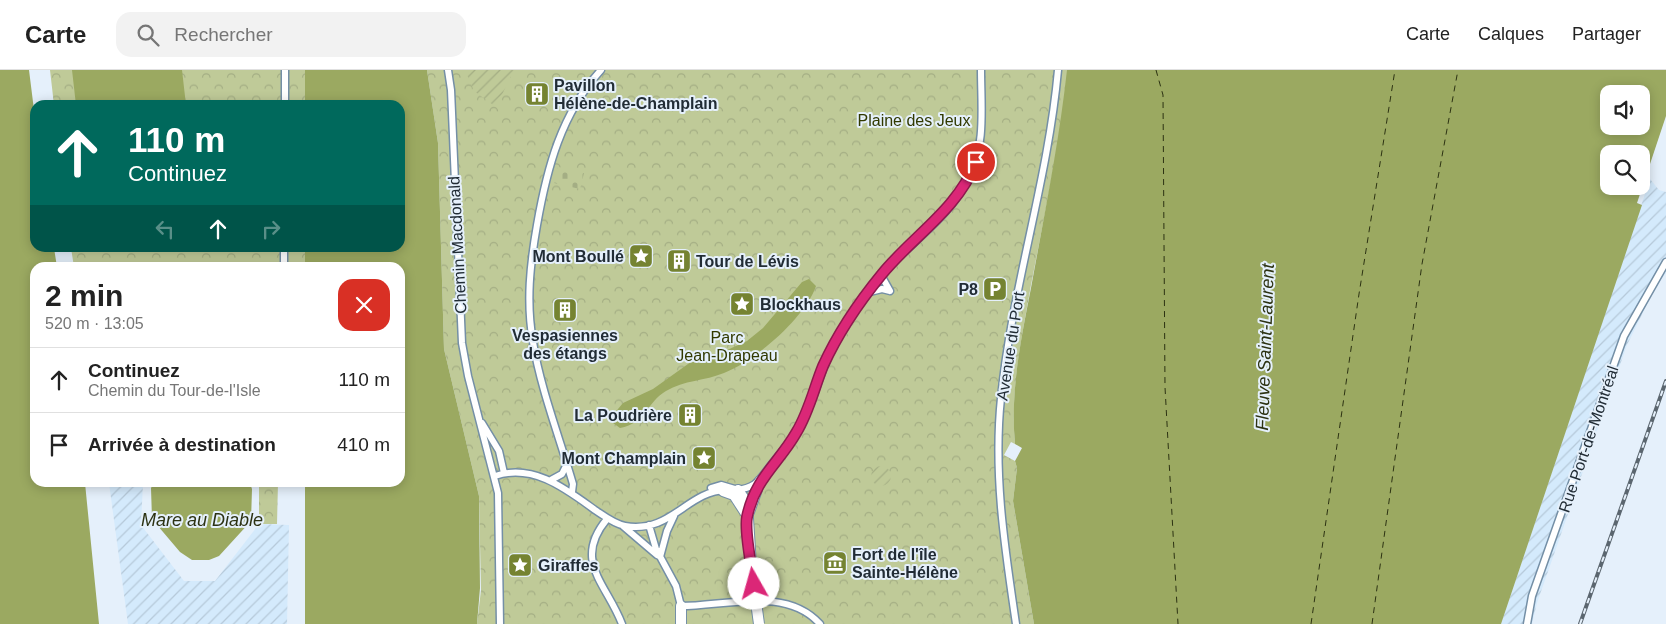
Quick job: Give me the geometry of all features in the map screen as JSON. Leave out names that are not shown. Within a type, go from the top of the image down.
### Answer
[{"type":"main road","points":[[747,518],[760,481]]},
{"type":"main road","points":[[738,490],[747,503],[751,565],[759,624]]},
{"type":"main road","points":[[723,491],[734,496],[742,506],[747,518]]},
{"type":"main road","points":[[680,606],[681,624]]},
{"type":"street","points":[[285,70],[285,100]]},
{"type":"street","name":"Chemin Macdonald","points":[[448,70],[451,90],[462,343],[486,450],[495,476],[499,524],[500,624]]},
{"type":"street","points":[[572,492],[573,484],[533,343],[529,311],[529,280],[545,182],[553,154],[575,104],[601,70]]},
{"type":"street","points":[[707,493],[748,488],[760,481],[796,434],[808,411],[832,349],[849,319],[881,275],[937,220],[961,191],[970,177],[981,140],[981,70]]},
{"type":"street","name":"Avenue du Port","points":[[1016,624],[999,501],[1000,406],[1015,308],[1052,126],[1058,70]]},
{"type":"street","name":"Rue Port-de-Montréal","points":[[1527,624],[1532,596],[1624,336],[1666,262]]},
{"type":"street","points":[[867,294],[874,290],[890,291],[881,275]]},
{"type":"street","name":"Chemin Macdonald","points":[[479,417],[497,446],[504,473]]},
{"type":"street","points":[[486,450],[497,446]]},
{"type":"street","points":[[551,480],[562,474],[567,464]]},
{"type":"street","points":[[495,476],[504,473],[524,473],[551,480],[572,492],[607,519],[623,526],[660,557]]},
{"type":"street","points":[[623,526],[649,525],[663,522],[707,493],[711,488],[721,485],[738,490]]},
{"type":"street","points":[[660,557],[667,531],[675,515]]},
{"type":"street","points":[[607,519],[593,540],[591,563],[622,624]]},
{"type":"street","points":[[649,525],[660,557],[676,586],[680,606],[778,602],[800,607],[820,624]]},
{"type":"shaded area","points":[[1650,179],[1659,190],[1666,192],[1666,273],[1655,288],[1627,345],[1537,603],[1532,624],[1501,624],[1645,195],[1650,195]]},
{"type":"shaded area","points":[[110,487],[143,487],[141,525],[184,581],[215,581],[259,524],[289,525],[287,624],[128,624]]},
{"type":"green space","points":[[50,70],[305,70],[305,100],[53,100]]},
{"type":"green space","name":"Parc Jean-Drapeau","points":[[427,70],[1068,70],[1056,151],[1024,324],[1015,384],[1015,444],[1011,442],[1004,455],[1015,461],[1017,468],[1013,501],[1034,624],[477,624],[481,590],[479,496],[444,349],[438,143]]},
{"type":"green space","points":[[465,70],[514,70],[496,107],[474,91]]},
{"type":"green space","points":[[558,167],[584,173],[580,189],[554,183]]},
{"type":"green space","points":[[72,252],[305,252],[305,262],[73,262]]},
{"type":"green space","points":[[881,466],[888,469],[891,476],[888,483],[881,486],[874,483],[871,476],[874,469]]},
{"type":"green space","points":[[259,487],[278,487],[277,524],[259,524]]},
{"type":"water","points":[[0,70],[29,70],[33,100],[30,100],[30,252],[55,252],[56,262],[30,262],[30,487],[85,487],[99,624],[0,624]]},
{"type":"water","points":[[72,70],[182,70],[185,100],[75,100]]},
{"type":"water","points":[[305,70],[427,70],[438,143],[444,349],[479,496],[480,588],[477,624],[305,624],[305,487],[405,487],[405,262],[305,262],[305,252],[405,252],[405,100],[305,100]]},
{"type":"water","name":"Fleuve Saint-Laurent","points":[[1067,70],[1666,70],[1666,116],[1650,164],[1650,145],[1600,145],[1600,195],[1640,195],[1637,203],[1642,205],[1501,624],[1034,624],[1013,501],[1017,468],[1015,461],[1022,448],[1015,444],[1015,385],[1020,346],[1060,125]]},
{"type":"water","points":[[809,279],[816,286],[810,298],[790,324],[764,349],[724,373],[673,387],[654,401],[641,417],[629,425],[620,428],[613,423],[613,415],[623,403],[653,389],[695,359],[714,356],[747,341],[763,328],[802,282]]},
{"type":"water","name":"Mare au Diable","points":[[251,487],[251,521],[219,556],[209,560],[192,560],[180,552],[152,519],[151,488]]},
{"type":"ferry route","points":[[1156,70],[1163,95],[1165,387],[1178,624]]},
{"type":"ferry route","points":[[1311,624],[1359,294],[1395,70]]},
{"type":"ferry route","points":[[1372,624],[1422,264],[1458,70]]},
{"type":"railway","points":[[1580,624],[1666,381]]},
{"type":"place","name":"Pavillon Hélène-de-Champlain","points":[[537,94]]},
{"type":"place","name":"Mont Boullé","points":[[641,256]]},
{"type":"place","name":"Tour de Lévis","points":[[679,261]]},
{"type":"place","name":"P8","points":[[995,289]]},
{"type":"place","name":"Blockhaus","points":[[742,304]]},
{"type":"place","name":"Vespasiennes des étangs","points":[[565,310]]},
{"type":"place","name":"La Poudrière","points":[[690,415]]},
{"type":"place","name":"Mont Champlain","points":[[704,458]]},
{"type":"place","name":"Fort de l'île Sainte-Hélène","points":[[835,563]]},
{"type":"place","name":"Giraffes","points":[[520,565]]},
{"type":"route","points":[[754,584],[747,518],[760,481],[796,434],[808,411],[823,367],[849,319],[881,275],[952,203],[970,177],[976,162]]},
{"type":"park label","name":"Plaine des Jeux","points":[[914,120]]}]
